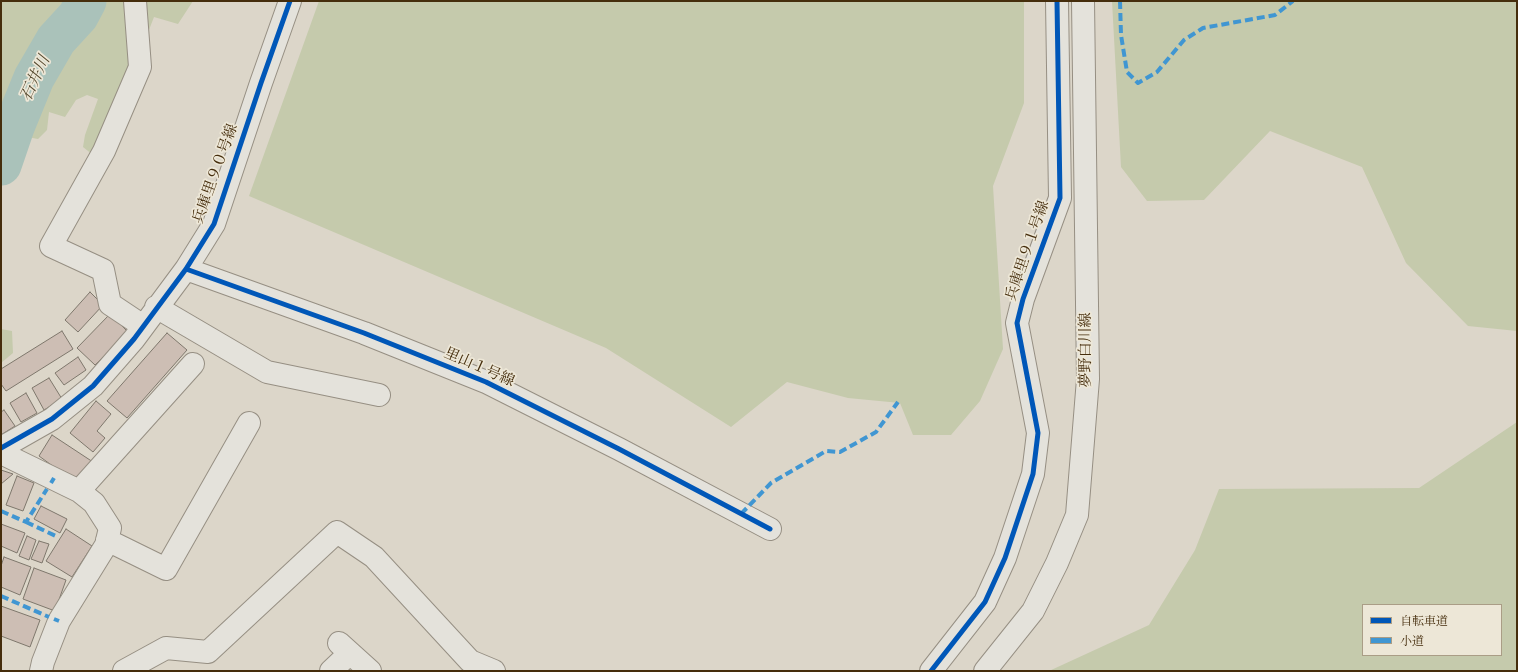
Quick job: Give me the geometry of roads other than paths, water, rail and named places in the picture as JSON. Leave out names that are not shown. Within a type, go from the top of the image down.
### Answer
[{"type":"street","points":[[135,1],[140,67],[104,151],[51,246],[103,270],[110,304],[143,326]]},
{"type":"street","name":"兵庫里９０号線","points":[[1,448],[52,419],[93,386],[134,338],[186,269],[214,224],[290,1]]},
{"type":"street","name":"兵庫里９１号線","points":[[932,671],[985,602],[1005,558],[1033,474],[1038,433],[1017,323],[1023,299],[1060,198],[1057,1]]},
{"type":"street","name":"夢野白川線","points":[[985,671],[1034,611],[1057,563],[1077,515],[1088,378],[1083,1]]},
{"type":"street","name":"里山１号線","points":[[186,269],[364,333],[486,382],[619,449],[770,529]]},
{"type":"street","points":[[156,307],[267,372],[379,395]]},
{"type":"street","points":[[79,491],[193,364]]},
{"type":"street","points":[[107,540],[166,569],[248,423]]},
{"type":"street","points":[[1,453],[79,491],[94,503],[110,528],[106,545],[59,621],[43,662],[42,671]]},
{"type":"street","points":[[124,671],[166,648],[208,652],[337,532],[374,557],[470,661],[494,671]]},
{"type":"street","points":[[331,671],[345,648],[370,671]]},
{"type":"waterway","name":"石井川","points":[[1,165],[14,127],[34,78],[56,40],[78,16],[86,1]]}]
